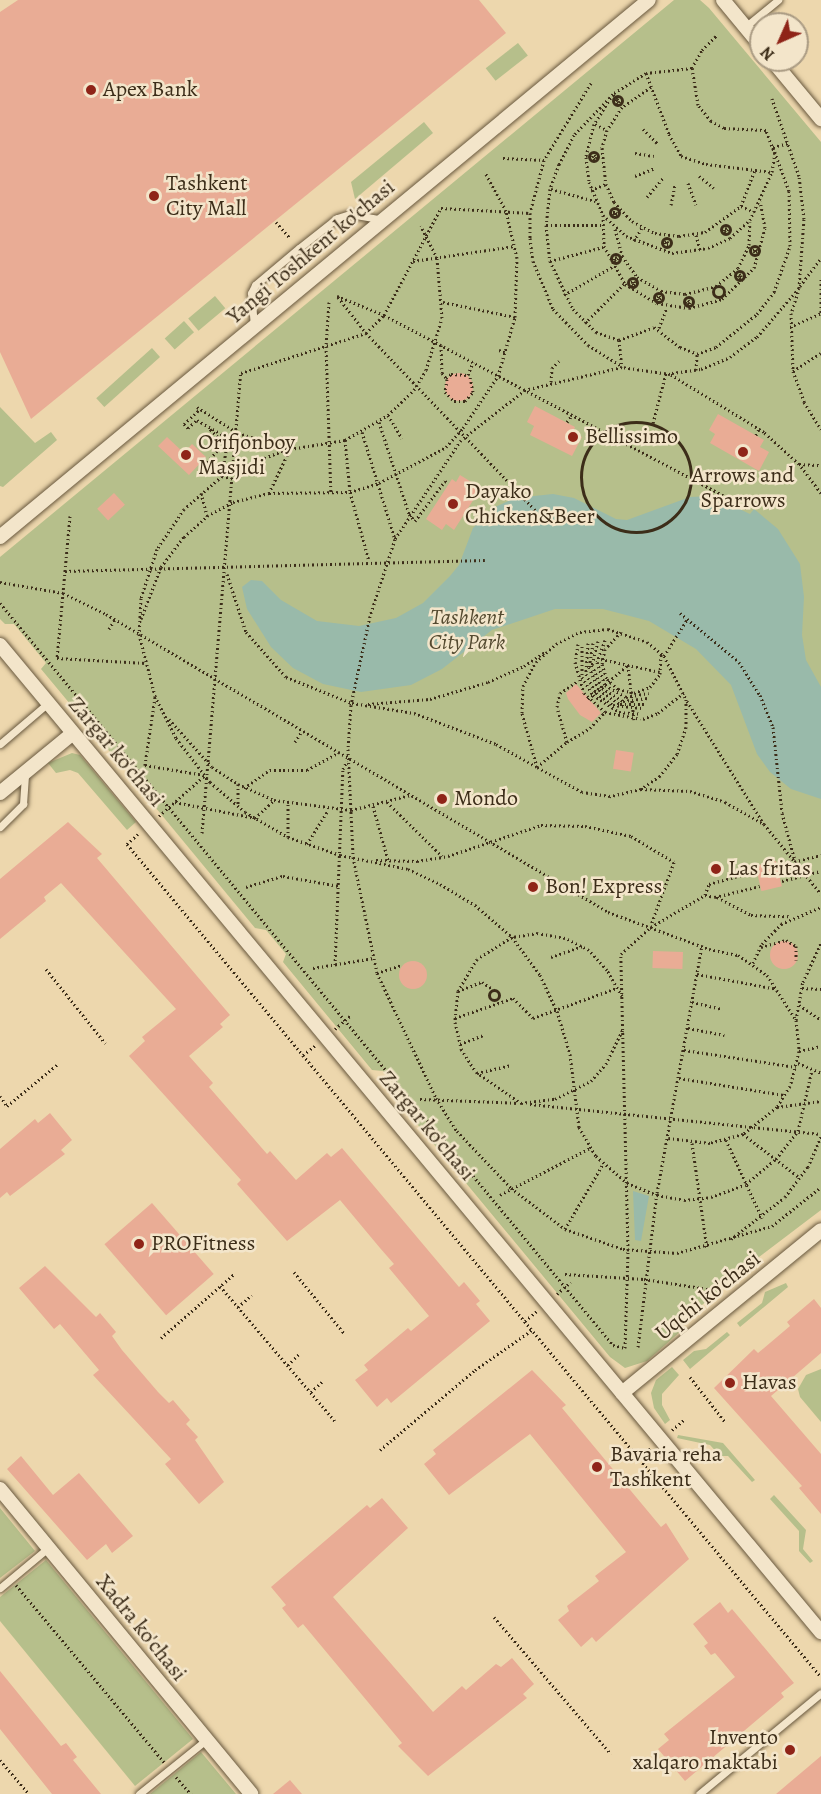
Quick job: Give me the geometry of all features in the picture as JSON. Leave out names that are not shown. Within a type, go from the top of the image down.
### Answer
[{"type":"street","name":"Yangi Toshkent ko'chasi","points":[[0,537],[649,0]]},
{"type":"street","points":[[723,0],[749,32]]},
{"type":"street","points":[[782,72],[821,119]]},
{"type":"street","name":"Zargar ko'chasi","points":[[0,645],[821,1632]]},
{"type":"street","points":[[0,793],[73,733]]},
{"type":"street","name":"Uqchi ko'chasi","points":[[622,1393],[821,1230]]},
{"type":"street","name":"Xadra ko'chasi","points":[[0,1489],[251,1794]]},
{"type":"lane","points":[[745,27],[778,0]]},
{"type":"lane","points":[[254,327],[251,293],[255,285],[299,248],[337,218],[350,214],[383,220]]},
{"type":"lane","points":[[0,744],[48,703]]},
{"type":"lane","points":[[0,827],[23,804],[25,773]]},
{"type":"lane","points":[[0,1588],[48,1548]]},
{"type":"lane","points":[[699,1794],[821,1694]]},
{"type":"lane","points":[[139,1794],[206,1740]]},
{"type":"path","points":[[651,87],[618,101],[574,135],[550,189],[546,225],[550,261],[564,294],[585,323],[608,338],[619,340],[647,328],[659,328],[672,342],[697,354],[716,347],[757,314],[784,270],[792,222],[789,191],[766,130],[732,131],[707,117],[695,96],[692,68],[702,50],[717,34]]},
{"type":"path","points":[[692,68],[646,73],[594,124],[591,190],[603,215],[615,228],[634,241],[666,243],[700,250],[726,230],[741,206],[755,169]]},
{"type":"path","points":[[646,73],[681,156],[706,164],[772,172]]},
{"type":"path","points":[[591,84],[544,160],[530,213],[533,261],[553,309],[588,345],[622,367]]},
{"type":"path","points":[[772,99],[799,176],[804,219],[800,288],[791,313],[793,371],[804,402],[820,427]]},
{"type":"path","points":[[618,101],[594,157],[616,212],[666,243],[726,230],[750,220]]},
{"type":"path","points":[[594,124],[607,130]]},
{"type":"path","points":[[643,129],[657,143]]},
{"type":"path","points":[[773,147],[789,143]]},
{"type":"path","points":[[603,215],[604,246],[633,283],[659,297],[688,302],[740,276],[755,250],[750,220],[772,172],[773,147]]},
{"type":"path","points":[[634,153],[654,156]]},
{"type":"path","points":[[503,158],[544,160]]},
{"type":"path","points":[[635,176],[655,168]]},
{"type":"path","points":[[139,623],[161,567],[184,537],[207,516],[232,502],[269,493],[350,492],[379,483],[446,447],[460,431],[498,376],[515,316],[514,246],[506,211],[485,172]]},
{"type":"path","points":[[699,176],[714,188]]},
{"type":"path","points":[[647,197],[663,178]]},
{"type":"path","points":[[687,183],[696,205]]},
{"type":"path","points":[[591,190],[606,184]]},
{"type":"path","points":[[671,205],[675,184]]},
{"type":"path","points":[[550,189],[595,201]]},
{"type":"path","points":[[667,306],[722,298],[740,276],[765,228],[760,201]]},
{"type":"path","points":[[741,206],[754,212]]},
{"type":"path","points":[[202,833],[205,776],[235,469],[241,373],[366,333],[384,315],[441,208],[530,213]]},
{"type":"path","points":[[607,220],[616,212]]},
{"type":"path","points":[[276,222],[290,238]]},
{"type":"path","points":[[235,469],[290,449],[345,440],[379,422],[417,386],[436,343],[442,302],[437,258],[422,225]]},
{"type":"path","points":[[546,225],[602,225]]},
{"type":"path","points":[[634,241],[642,227]]},
{"type":"path","points":[[564,294],[612,267],[616,259],[615,228]]},
{"type":"path","points":[[696,235],[700,250]]},
{"type":"path","points":[[413,261],[514,246]]},
{"type":"path","points":[[550,261],[604,246]]},
{"type":"path","points":[[821,258],[800,288],[757,337],[729,357],[696,370],[668,373],[622,367],[551,382],[525,390],[465,436],[409,514],[395,539],[387,560],[370,616],[353,696],[348,758],[353,857],[377,973],[436,1098],[457,1131],[511,1188],[565,1229],[628,1250],[677,1253],[707,1248],[772,1226],[821,1188]]},
{"type":"path","points":[[612,267],[625,284]]},
{"type":"path","points":[[790,327],[821,314],[821,279]]},
{"type":"path","points":[[585,323],[625,284],[633,283],[659,297],[667,306]]},
{"type":"path","points":[[716,286],[724,290],[722,298]]},
{"type":"path","points":[[716,286],[714,295],[722,298]]},
{"type":"path","points":[[536,511],[366,333],[337,296],[384,315],[748,509]]},
{"type":"path","points":[[329,302],[326,346],[331,493]]},
{"type":"path","points":[[442,302],[515,316]]},
{"type":"path","points":[[659,328],[667,306]]},
{"type":"path","points":[[619,340],[622,367]]},
{"type":"path","points":[[441,345],[447,379],[445,392],[454,401],[465,401],[474,392],[469,377],[473,362]]},
{"type":"path","points":[[499,350],[505,352]]},
{"type":"path","points":[[793,371],[821,353]]},
{"type":"path","points":[[696,370],[697,354]]},
{"type":"path","points":[[551,382],[552,368],[559,361]]},
{"type":"path","points":[[653,423],[668,373]]},
{"type":"path","points":[[668,373],[759,429],[799,464],[821,493]]},
{"type":"path","points":[[447,379],[451,374],[469,377]]},
{"type":"path","points":[[234,479],[222,476],[206,461],[224,443],[197,420],[188,428],[184,424],[199,408],[238,433],[290,449]]},
{"type":"path","points":[[388,415],[402,438]]},
{"type":"path","points":[[567,422],[572,415]]},
{"type":"path","points":[[379,422],[409,514],[419,521],[445,481],[449,483]]},
{"type":"path","points":[[622,423],[653,423],[674,436],[684,450],[691,479],[681,510],[660,527],[637,532],[612,527],[594,514],[584,492],[585,457],[603,433],[622,423]]},
{"type":"path","points":[[209,428],[212,425],[228,438],[222,476],[201,493],[166,534],[149,568],[139,623],[139,634],[155,696],[176,738],[205,776],[238,806],[288,837],[340,855],[408,869],[459,893],[512,937],[540,975],[557,1010],[570,1054],[573,1107],[590,1148],[603,1164],[627,1183],[657,1195],[700,1198],[746,1184],[776,1160],[798,1131],[807,1102],[812,1070]]},
{"type":"path","points":[[756,435],[759,429]]},
{"type":"path","points":[[362,432],[395,539]]},
{"type":"path","points":[[345,440],[350,492],[369,561]]},
{"type":"path","points":[[269,493],[290,449]]},
{"type":"path","points":[[799,464],[821,465]]},
{"type":"path","points":[[201,493],[207,516]]},
{"type":"path","points":[[70,516],[57,658],[146,663]]},
{"type":"path","points":[[65,571],[161,567],[226,568],[387,560],[485,560]]},
{"type":"path","points":[[226,568],[246,632],[266,658],[286,677],[352,703],[414,713],[496,744],[582,792],[610,796],[641,789],[690,791],[725,802],[764,824]]},
{"type":"path","points":[[0,582],[63,593],[114,619],[608,912],[753,963],[779,989],[796,1020]]},
{"type":"path","points":[[0,603],[609,1342],[625,1348],[628,1250],[627,1112],[621,954],[651,927],[705,895],[709,884],[756,871]]},
{"type":"path","points":[[680,613],[718,641],[751,678],[773,727],[785,830],[795,861]]},
{"type":"path","points":[[664,656],[688,618]]},
{"type":"path","points":[[109,629],[114,619]]},
{"type":"path","points":[[352,703],[391,705],[430,699],[524,666],[556,644],[580,632],[621,632],[647,642],[664,656],[686,699],[764,824],[821,894]]},
{"type":"path","points":[[621,632],[605,649],[602,659],[609,682],[631,692],[650,687],[660,672],[660,652]]},
{"type":"path","points":[[587,655],[605,640]]},
{"type":"path","points":[[598,641],[587,655],[591,675],[609,708],[645,706]]},
{"type":"path","points":[[588,643],[582,677],[612,701],[632,706],[648,698]]},
{"type":"path","points":[[567,742],[557,707],[560,693],[578,681],[593,643]]},
{"type":"path","points":[[537,766],[522,713],[524,686],[536,662],[556,644]]},
{"type":"path","points":[[580,645],[598,671],[599,690]]},
{"type":"path","points":[[587,655],[660,672]]},
{"type":"path","points":[[588,699],[628,664]]},
{"type":"path","points":[[628,664],[633,720]]},
{"type":"path","points":[[578,681],[588,699],[605,712],[633,720],[658,713],[684,693]]},
{"type":"path","points":[[599,690],[618,695],[640,714]]},
{"type":"path","points":[[632,706],[649,693]]},
{"type":"path","points":[[155,696],[145,765],[205,776]]},
{"type":"path","points":[[641,789],[660,776],[677,754],[686,727],[686,699]]},
{"type":"path","points":[[537,766],[567,742],[590,729],[605,712]]},
{"type":"path","points":[[165,714],[208,762],[244,788],[274,800],[328,810],[351,810],[410,795]]},
{"type":"path","points":[[295,742],[303,731]]},
{"type":"path","points":[[244,788],[270,770],[307,770],[339,752]]},
{"type":"path","points":[[335,965],[343,769],[348,758]]},
{"type":"path","points":[[205,776],[127,844],[821,1677]]},
{"type":"path","points":[[238,784],[238,806]]},
{"type":"path","points":[[255,818],[274,800]]},
{"type":"path","points":[[175,802],[255,818]]},
{"type":"path","points":[[387,802],[442,856]]},
{"type":"path","points":[[288,804],[288,837]]},
{"type":"path","points":[[373,806],[388,860]]},
{"type":"path","points":[[307,844],[328,810]]},
{"type":"path","points":[[365,859],[388,860],[442,856],[541,825],[585,826],[631,836],[650,845],[674,862],[651,927]]},
{"type":"path","points":[[777,866],[821,855]]},
{"type":"path","points":[[782,881],[821,871]]},
{"type":"path","points":[[246,887],[283,876],[339,886]]},
{"type":"path","points":[[714,876],[716,882]]},
{"type":"path","points":[[796,877],[798,884]]},
{"type":"path","points":[[717,897],[760,886]]},
{"type":"path","points":[[705,895],[717,897],[751,915],[791,916],[820,907],[821,912]]},
{"type":"path","points":[[753,963],[761,947],[791,916]]},
{"type":"path","points":[[623,997],[607,970],[583,946],[565,938],[538,933],[512,937],[477,959],[458,991],[455,1018],[460,1044],[477,1073],[521,1103],[555,1099],[573,1092],[606,1064],[624,1028]]},
{"type":"path","points":[[761,947],[786,940],[796,946],[796,960]]},
{"type":"path","points":[[668,1138],[692,1143],[726,1140],[756,1126],[777,1107],[796,1065],[799,1051],[796,1020],[802,988],[821,943]]},
{"type":"path","points":[[638,1347],[644,1279],[657,1195],[702,945]]},
{"type":"path","points":[[551,957],[583,946]]},
{"type":"path","points":[[313,968],[374,958]]},
{"type":"path","points":[[377,973],[402,965]]},
{"type":"path","points":[[46,969],[105,1042]]},
{"type":"path","points":[[697,974],[779,989]]},
{"type":"path","points":[[458,991],[482,982],[499,994],[495,1002]]},
{"type":"path","points":[[455,1018],[495,1002],[513,998],[534,1018],[618,988]]},
{"type":"path","points":[[802,988],[821,989]]},
{"type":"path","points":[[494,990],[489,996],[495,1002]]},
{"type":"path","points":[[692,1002],[722,1008]]},
{"type":"path","points":[[799,1005],[821,1020]]},
{"type":"path","points":[[688,1028],[724,1035]]},
{"type":"path","points":[[460,1044],[483,1035]]},
{"type":"path","points":[[799,1051],[821,1046]]},
{"type":"path","points":[[684,1050],[796,1065],[821,1073]]},
{"type":"path","points":[[0,1096],[8,1106],[59,1063]]},
{"type":"path","points":[[477,1073],[511,1065]]},
{"type":"path","points":[[679,1078],[784,1095]]},
{"type":"path","points":[[420,1099],[436,1098],[573,1107],[672,1116],[821,1135],[800,1178],[762,1218],[727,1242]]},
{"type":"path","points":[[777,1107],[821,1101]]},
{"type":"path","points":[[742,1134],[800,1178]]},
{"type":"path","points":[[726,1140],[762,1218]]},
{"type":"path","points":[[692,1143],[707,1248]]},
{"type":"path","points":[[500,1195],[590,1148]]},
{"type":"path","points":[[565,1229],[603,1164]]},
{"type":"path","points":[[294,1272],[344,1333]]},
{"type":"path","points":[[161,1338],[234,1274]]},
{"type":"path","points":[[565,1274],[627,1277],[708,1289]]},
{"type":"path","points":[[220,1286],[335,1421]]},
{"type":"path","points":[[238,1307],[252,1295]]},
{"type":"path","points":[[380,1450],[475,1370],[532,1330]]},
{"type":"path","points":[[288,1365],[300,1353]]},
{"type":"path","points":[[690,1377],[726,1423]]},
{"type":"path","points":[[310,1392],[323,1381]]},
{"type":"path","points":[[11,1579],[190,1794]]},
{"type":"path","points":[[494,1617],[611,1754]]},
{"type":"path","points":[[0,1760],[29,1794]]},
{"type":"green space","name":"Tashkent City Park","points":[[674,0],[700,0],[749,56],[749,72],[762,72],[821,142],[821,1210],[759,1257],[758,1266],[751,1272],[740,1273],[683,1321],[682,1330],[647,1361],[625,1368],[610,1357],[408,1113],[410,1104],[383,1071],[372,1070],[283,962],[286,954],[266,930],[255,928],[146,796],[148,785],[121,753],[110,752],[41,669],[46,663],[14,624],[5,624],[0,619],[0,557]]},
{"type":"green space","points":[[518,43],[528,56],[496,81],[486,68]]},
{"type":"green space","points":[[424,122],[433,133],[355,199],[351,182]]},
{"type":"green space","points":[[215,296],[225,308],[198,331],[188,318]]},
{"type":"green space","points":[[184,321],[194,332],[175,350],[165,338]]},
{"type":"green space","points":[[152,348],[160,357],[104,407],[96,398]]},
{"type":"green space","points":[[0,407],[35,443],[51,432],[57,440],[3,487],[0,486]]},
{"type":"green space","points":[[72,753],[80,755],[136,822],[127,830],[78,773],[70,770],[56,773],[48,763]]},
{"type":"green space","points":[[786,1283],[788,1287],[740,1327],[737,1323],[762,1303],[765,1292]]},
{"type":"green space","points":[[727,1332],[730,1335],[690,1369],[683,1360],[694,1351],[706,1349]]},
{"type":"green space","points":[[672,1367],[679,1375],[662,1394],[662,1405],[670,1420],[665,1424],[654,1408],[651,1393],[656,1380]]},
{"type":"green space","points":[[821,1369],[821,1422],[800,1397],[798,1389],[806,1375]]},
{"type":"green space","points":[[678,1435],[723,1443],[755,1480],[752,1482],[728,1456],[720,1456],[710,1445],[677,1438]]},
{"type":"green space","points":[[774,1495],[806,1530],[803,1549],[813,1561],[810,1563],[799,1551],[799,1531],[770,1499]]},
{"type":"green space","points":[[0,1508],[35,1551],[0,1578]]},
{"type":"green space","points":[[46,1560],[193,1739],[135,1786],[0,1621],[0,1597]]},
{"type":"green space","points":[[201,1752],[236,1794],[150,1794]]},
{"type":"shaded area","points":[[553,494],[574,498],[616,519],[627,520],[690,497],[712,496],[750,514],[754,509],[778,529],[800,564],[804,597],[802,635],[806,660],[821,687],[821,799],[791,789],[770,772],[757,754],[731,685],[696,649],[649,621],[603,609],[555,609],[492,630],[442,669],[411,685],[361,692],[323,684],[293,668],[271,647],[247,609],[242,587],[251,580],[262,581],[281,600],[317,621],[359,626],[396,618],[423,603],[450,576],[459,565],[473,528],[493,508],[515,498]]},
{"type":"shaded area","points":[[633,1191],[649,1196],[641,1241],[635,1240]]},
{"type":"building","name":"Tashkent City Mall","points":[[18,0],[479,0],[506,33],[31,419],[0,352],[0,12]]},
{"type":"building","points":[[459,373],[469,377],[473,387],[469,397],[459,401],[449,397],[445,387],[449,377]]},
{"type":"building","points":[[535,406],[575,427],[573,432],[582,437],[572,456],[530,435],[534,426],[527,422]]},
{"type":"building","points":[[718,414],[764,440],[760,447],[769,452],[759,471],[710,443],[715,434],[709,430]]},
{"type":"building","name":"Orifjonboy Masjidi","points":[[167,437],[184,453],[192,444],[206,457],[189,475],[158,446]]},
{"type":"building","name":"Dayako Chicken&Beer","points":[[460,475],[481,488],[454,530],[446,524],[442,530],[426,519],[452,479],[456,482]]},
{"type":"building","points":[[114,493],[125,505],[108,520],[97,509]]},
{"type":"building","points":[[576,684],[601,713],[592,722],[580,715],[568,699],[566,693]]},
{"type":"building","points":[[616,750],[634,753],[631,772],[613,769]]},
{"type":"building","points":[[68,822],[102,854],[97,858],[230,1015],[220,1024],[223,1027],[189,1056],[213,1083],[209,1087],[267,1154],[270,1151],[296,1180],[327,1153],[331,1157],[342,1148],[459,1287],[464,1282],[480,1301],[476,1304],[490,1321],[391,1403],[387,1398],[377,1407],[355,1380],[368,1370],[364,1365],[408,1328],[411,1331],[429,1316],[389,1268],[394,1264],[340,1200],[287,1241],[237,1184],[241,1180],[129,1056],[145,1041],[142,1037],[176,1009],[61,883],[44,897],[46,901],[0,939],[0,879]]},
{"type":"building","points":[[776,861],[782,886],[761,891],[756,866]]},
{"type":"building","points":[[784,941],[794,945],[798,955],[794,965],[784,969],[774,965],[770,955],[774,945]]},
{"type":"building","points":[[653,951],[683,952],[682,969],[652,968]]},
{"type":"building","points":[[413,961],[423,965],[427,975],[423,985],[413,989],[403,985],[399,975],[403,965]]},
{"type":"building","points":[[50,1113],[72,1140],[61,1150],[65,1154],[10,1196],[7,1192],[0,1198],[0,1149],[35,1119],[38,1123]]},
{"type":"building","points":[[152,1203],[214,1274],[166,1315],[104,1244]]},
{"type":"building","points":[[45,1266],[96,1317],[100,1313],[116,1332],[112,1336],[122,1350],[158,1392],[169,1403],[173,1400],[190,1420],[186,1424],[198,1437],[195,1440],[224,1482],[199,1504],[165,1464],[171,1459],[93,1375],[99,1370],[60,1324],[54,1329],[19,1288]]},
{"type":"building","points":[[814,1299],[821,1308],[821,1353],[771,1396],[821,1454],[821,1514],[799,1488],[802,1486],[714,1388],[754,1349],[758,1353],[790,1326],[787,1322]]},
{"type":"building","points":[[532,1370],[566,1405],[562,1408],[661,1527],[666,1523],[689,1559],[596,1642],[592,1637],[581,1647],[558,1620],[569,1611],[567,1606],[599,1581],[595,1576],[626,1552],[530,1434],[449,1495],[424,1464],[436,1454],[433,1450]]},
{"type":"building","points":[[21,1456],[53,1495],[79,1473],[133,1536],[112,1553],[106,1544],[87,1560],[7,1469]]},
{"type":"building","points":[[382,1498],[408,1528],[333,1597],[433,1712],[462,1686],[466,1690],[496,1664],[501,1667],[512,1658],[534,1684],[523,1694],[527,1698],[428,1776],[398,1746],[402,1743],[303,1624],[298,1628],[282,1608],[286,1605],[271,1587],[367,1505],[370,1508]]},
{"type":"building","points":[[720,1602],[728,1613],[732,1609],[794,1683],[781,1693],[784,1697],[685,1781],[658,1749],[669,1740],[664,1734],[735,1677],[715,1653],[711,1655],[704,1646],[708,1643],[693,1624]]},
{"type":"building","points":[[0,1671],[61,1746],[66,1743],[77,1757],[73,1760],[101,1794],[52,1794],[0,1729]]},
{"type":"building","points":[[821,1756],[821,1794],[776,1794]]},
{"type":"building","points":[[290,1780],[302,1794],[273,1794]]},
{"type":"place","name":"Apex Bank","points":[[91,90]]},
{"type":"place","name":"Tashkent City Mall","points":[[154,196]]},
{"type":"place","name":"Bellissimo","points":[[573,437]]},
{"type":"place","name":"Arrows and Sparrows","points":[[743,452]]},
{"type":"place","name":"Orifjonboy Masjidi","points":[[186,455]]},
{"type":"place","name":"Dayako Chicken&Beer","points":[[453,504]]},
{"type":"place","name":"Mondo","points":[[442,799]]},
{"type":"place","name":"Las fritas","points":[[716,869]]},
{"type":"place","name":"Bon! Express","points":[[533,887]]},
{"type":"place","name":"PROFitness","points":[[139,1244]]},
{"type":"place","name":"Havas","points":[[730,1383]]},
{"type":"place","name":"Bavaria reha Tashkent","points":[[597,1467]]},
{"type":"place","name":"Invento xalqaro maktabi","points":[[790,1750]]}]
